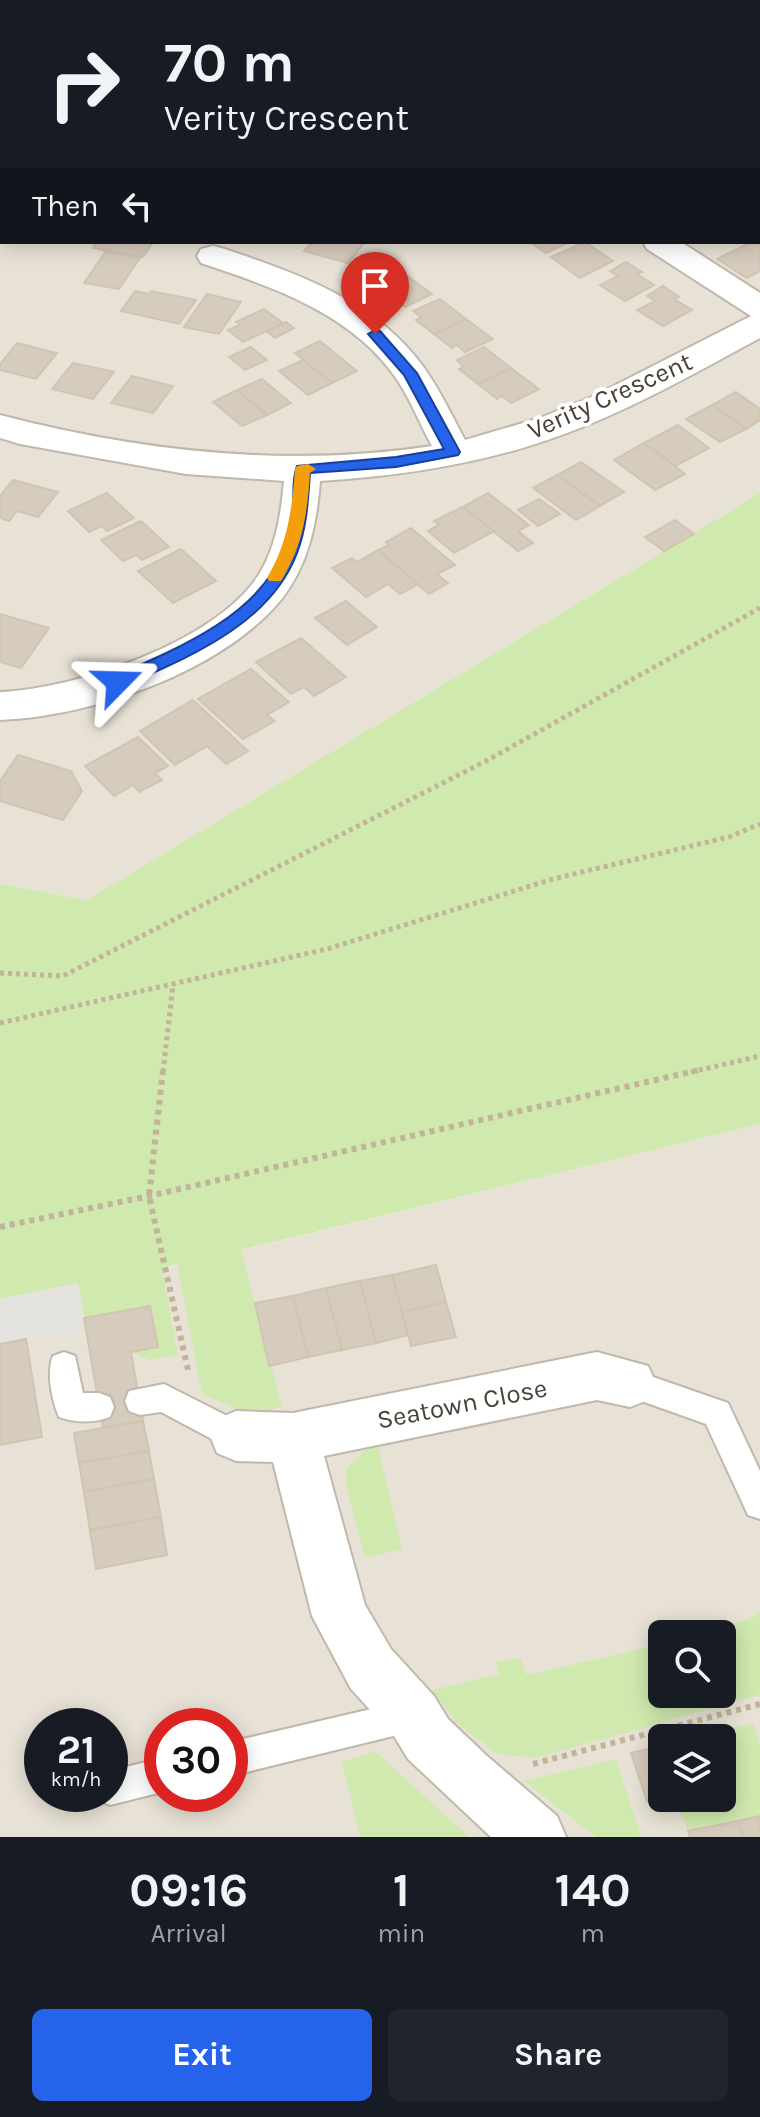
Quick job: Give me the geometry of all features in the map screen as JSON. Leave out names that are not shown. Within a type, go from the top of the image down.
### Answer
[{"type":"street","points":[[662,244],[760,308]]},
{"type":"street","points":[[213,256],[294,283],[332,301],[362,322],[410,373],[453,452]]},
{"type":"street","name":"Verity Crescent","points":[[0,426],[20,433],[159,459],[242,468],[303,469],[396,462],[506,440],[573,418],[664,376],[760,324]]},
{"type":"street","points":[[0,706],[76,695],[139,675],[194,648],[244,612],[267,590],[289,555],[300,515],[303,469]]},
{"type":"street","name":"Seatown Close","points":[[218,1427],[293,1438],[597,1376],[630,1383]]},
{"type":"street","points":[[293,1438],[340,1616],[371,1669],[414,1716],[428,1739],[466,1777],[536,1837]]},
{"type":"lane","points":[[64,1366],[70,1407],[99,1407]]},
{"type":"lane","points":[[630,1383],[717,1413],[759,1504]]},
{"type":"lane","points":[[140,1401],[164,1398],[218,1427]]},
{"type":"lane","points":[[248,1755],[414,1716]]},
{"type":"path","points":[[0,973],[63,976],[486,761],[760,608]]},
{"type":"path","points":[[0,1023],[327,949],[553,879],[729,837],[760,824]]},
{"type":"path","points":[[173,985],[149,1196],[218,1427]]},
{"type":"path","points":[[0,1227],[149,1196],[760,1056]]},
{"type":"path","points":[[466,1777],[571,1756],[760,1704]]},
{"type":"shaded area","points":[[0,244],[760,244],[760,493],[87,900],[0,884]]},
{"type":"shaded area","points":[[760,1124],[760,1837],[0,1837],[0,1299],[198,1261]]},
{"type":"shaded area","points":[[78,1283],[86,1329],[0,1344],[0,1299]]},
{"type":"green space","points":[[760,493],[760,1124],[241,1250],[282,1407],[248,1414],[202,1394],[177,1264],[162,1268],[178,1355],[150,1360],[131,1352],[158,1347],[150,1306],[84,1318],[78,1284],[0,1299],[0,884],[87,900]]},
{"type":"green space","points":[[378,1446],[402,1549],[365,1558],[346,1486],[346,1469],[364,1451]]},
{"type":"green space","points":[[760,1613],[760,1695],[736,1702],[736,1624]]},
{"type":"green space","points":[[648,1647],[648,1708],[714,1708],[535,1758],[497,1754],[457,1723],[432,1690],[499,1674],[496,1662],[520,1658],[527,1675]]},
{"type":"green space","points":[[753,1723],[760,1743],[760,1816],[688,1831],[681,1812],[736,1812],[736,1727]]},
{"type":"green space","points":[[375,1751],[469,1837],[360,1837],[342,1762]]},
{"type":"green space","points":[[616,1759],[641,1837],[596,1837],[524,1781]]},
{"type":"building","points":[[95,244],[152,244],[143,257],[93,248]]},
{"type":"building","points":[[310,244],[363,244],[348,263],[304,251]]},
{"type":"building","points":[[533,244],[565,244],[546,253]]},
{"type":"building","points":[[580,244],[588,244],[613,261],[580,278],[551,257]]},
{"type":"building","points":[[747,244],[760,245],[760,271],[747,278],[717,259]]},
{"type":"building","points":[[106,251],[140,258],[119,289],[84,283]]},
{"type":"building","points":[[380,257],[406,275],[374,290],[356,277],[361,275],[354,269]]},
{"type":"building","points":[[626,262],[642,272],[637,274],[654,285],[625,301],[600,285],[618,276],[610,271]]},
{"type":"building","points":[[406,275],[432,294],[405,307],[397,301],[392,303],[374,290]]},
{"type":"building","points":[[663,286],[679,297],[674,299],[692,310],[663,326],[637,310],[655,301],[647,296]]},
{"type":"building","points":[[135,291],[196,300],[179,324],[121,311]]},
{"type":"building","points":[[207,294],[241,302],[219,334],[184,327]]},
{"type":"building","points":[[440,299],[466,319],[434,334],[416,320],[421,317],[413,311]]},
{"type":"building","points":[[264,309],[283,323],[243,342],[228,330],[240,325],[236,322]]},
{"type":"building","points":[[466,319],[493,339],[465,352],[457,345],[452,348],[434,334]]},
{"type":"building","points":[[286,322],[294,328],[275,338],[267,332]]},
{"type":"building","points":[[320,341],[357,371],[332,383],[295,353]]},
{"type":"building","points":[[17,343],[57,353],[36,379],[0,370],[0,364]]},
{"type":"building","points":[[251,347],[267,360],[245,370],[229,357]]},
{"type":"building","points":[[484,347],[511,368],[478,384],[459,369],[464,367],[457,360]]},
{"type":"building","points":[[303,360],[332,383],[308,395],[279,371]]},
{"type":"building","points":[[73,363],[114,372],[93,399],[52,389]]},
{"type":"building","points":[[511,368],[539,389],[511,403],[502,396],[497,399],[478,384]]},
{"type":"building","points":[[132,376],[173,386],[153,413],[111,403]]},
{"type":"building","points":[[262,379],[291,403],[267,415],[237,390]]},
{"type":"building","points":[[237,390],[267,415],[242,426],[213,402]]},
{"type":"building","points":[[736,392],[760,409],[760,420],[746,429],[712,405]]},
{"type":"building","points":[[712,405],[746,429],[720,442],[686,419]]},
{"type":"building","points":[[678,425],[709,448],[675,466],[644,443]]},
{"type":"building","points":[[644,443],[685,474],[655,490],[614,460]]},
{"type":"building","points":[[581,462],[624,492],[600,506],[557,475]]},
{"type":"building","points":[[557,475],[600,506],[576,520],[533,488]]},
{"type":"building","points":[[13,480],[58,492],[38,517],[17,511],[9,521],[0,518],[0,496]]},
{"type":"building","points":[[107,493],[134,518],[107,531],[102,526],[89,532],[68,511]]},
{"type":"building","points":[[488,493],[529,525],[518,531],[533,543],[518,551],[463,507]]},
{"type":"building","points":[[539,499],[560,514],[538,526],[518,510]]},
{"type":"building","points":[[463,507],[494,531],[454,553],[428,531],[439,525],[434,521]]},
{"type":"building","points":[[675,520],[694,534],[664,551],[645,537]]},
{"type":"building","points":[[141,521],[169,547],[142,560],[136,555],[123,561],[101,540]]},
{"type":"building","points":[[411,528],[455,565],[437,574],[448,583],[429,594],[378,550]]},
{"type":"building","points":[[181,549],[216,581],[173,603],[138,571]]},
{"type":"building","points":[[378,550],[418,584],[400,594],[388,584],[366,597],[332,568],[352,558],[357,562]]},
{"type":"building","points":[[346,601],[377,627],[347,645],[315,618]]},
{"type":"building","points":[[0,614],[49,628],[21,668],[0,662]]},
{"type":"building","points":[[301,638],[346,677],[314,696],[304,687],[291,694],[256,662]]},
{"type":"building","points":[[251,669],[289,702],[267,715],[275,721],[243,739],[198,699]]},
{"type":"building","points":[[193,700],[248,751],[226,764],[207,746],[175,765],[140,731]]},
{"type":"building","points":[[138,737],[168,766],[155,773],[162,780],[139,792],[133,785],[114,796],[85,766]]},
{"type":"building","points":[[18,755],[71,771],[82,791],[63,820],[0,801],[0,781]]},
{"type":"building","points":[[436,1265],[446,1302],[402,1312],[392,1275]]},
{"type":"building","points":[[392,1275],[408,1335],[376,1343],[360,1281]]},
{"type":"building","points":[[360,1281],[376,1343],[342,1350],[326,1288]]},
{"type":"building","points":[[326,1288],[342,1350],[308,1357],[293,1296]]},
{"type":"building","points":[[293,1296],[308,1357],[269,1366],[255,1303]]},
{"type":"building","points":[[446,1302],[456,1337],[411,1346],[402,1312]]},
{"type":"building","points":[[150,1306],[158,1347],[131,1352],[143,1421],[103,1428],[84,1318]]},
{"type":"building","points":[[26,1339],[42,1437],[0,1445],[0,1344]]},
{"type":"building","points":[[143,1421],[149,1451],[79,1463],[74,1433]]},
{"type":"building","points":[[149,1451],[154,1479],[84,1492],[79,1463]]},
{"type":"building","points":[[154,1479],[161,1517],[90,1530],[84,1492]]},
{"type":"building","points":[[161,1517],[167,1555],[96,1569],[90,1530]]},
{"type":"building","points":[[648,1749],[648,1801],[647,1801],[631,1753]]},
{"type":"building","points":[[760,1816],[760,1837],[743,1837],[738,1821]]},
{"type":"building","points":[[738,1821],[743,1837],[690,1837],[688,1831]]},
{"type":"slow traffic","points":[[275,578],[289,555],[300,515],[303,469],[308,469]]},
{"type":"route","points":[[118,682],[194,648],[244,612],[267,590],[289,555],[300,515],[303,469],[352,467],[453,452],[410,373],[375,334]]}]
